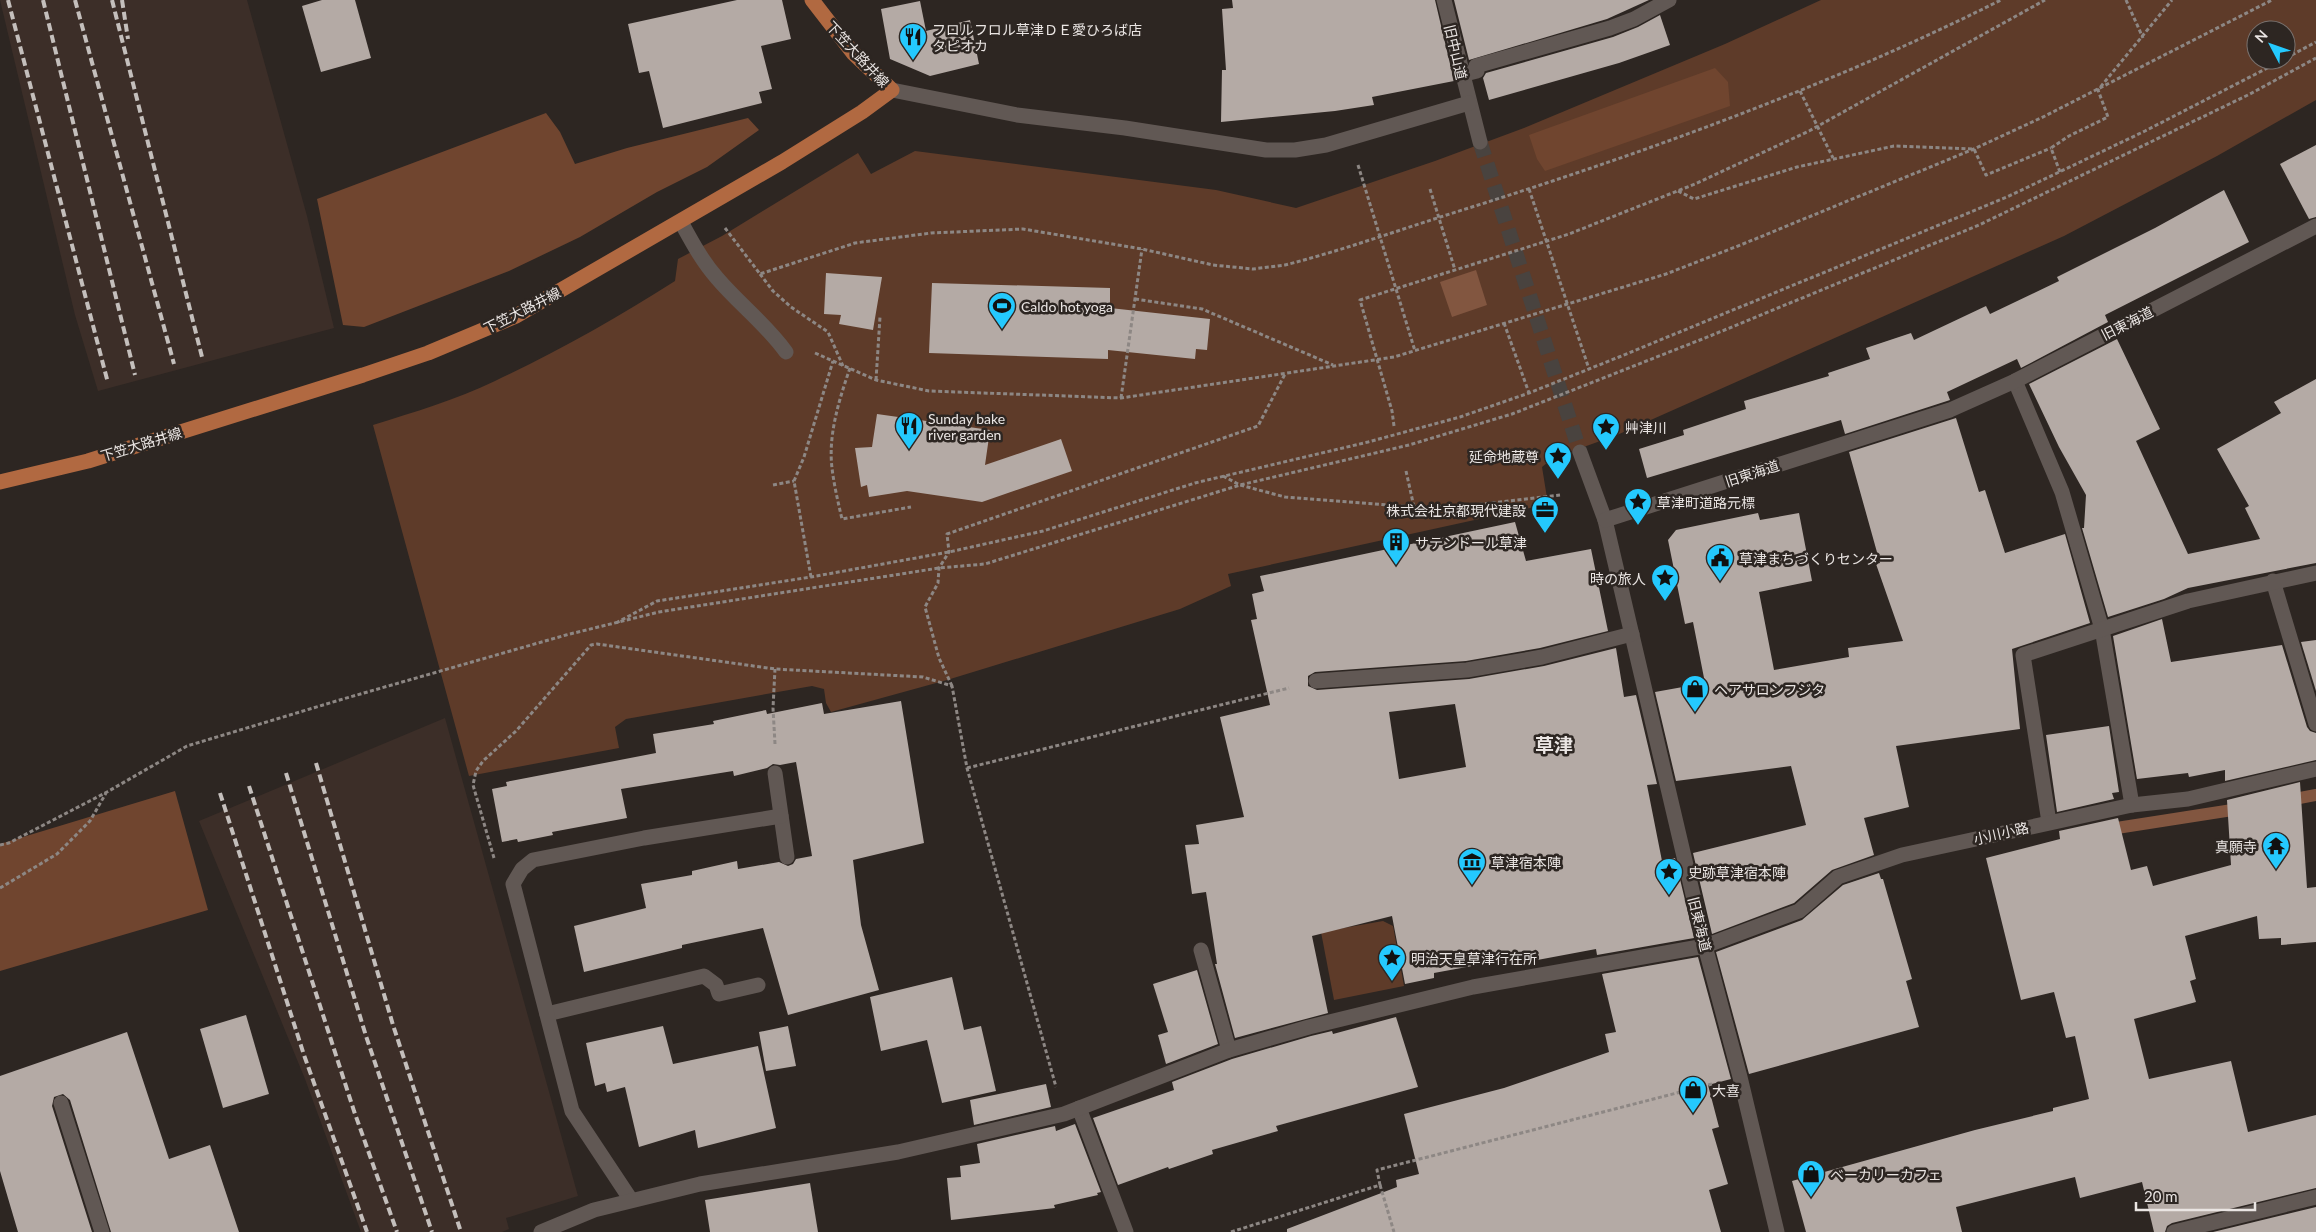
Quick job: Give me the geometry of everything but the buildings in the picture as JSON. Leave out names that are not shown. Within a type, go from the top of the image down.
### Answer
[{"type":"main road","name":"下笠大路井線","points":[[0,482],[88,461],[428,353],[516,316],[790,158],[862,112],[892,90],[853,52],[812,0]]},
{"type":"street","name":"旧中山道","points":[[1444,0],[1461,75],[1480,142]]},
{"type":"street","points":[[1461,75],[1477,71],[1476,66],[1634,19],[1669,0]]},
{"type":"street","points":[[892,90],[1017,115],[1125,128],[1266,150],[1294,150],[1326,145],[1469,103]]},
{"type":"street","points":[[681,222],[702,259],[718,279],[773,333],[786,352]]},
{"type":"street","name":"旧東海道","points":[[1777,1232],[1740,1077],[1705,946],[1605,520],[1950,410],[2016,381],[2316,226]]},
{"type":"street","points":[[2016,381],[2062,492],[2102,629],[2132,805]]},
{"type":"street","points":[[1580,452],[1605,520]]},
{"type":"street","points":[[2049,822],[2023,655],[2188,601],[2316,572]]},
{"type":"street","points":[[2273,582],[2316,724]]},
{"type":"street","points":[[1316,681],[1467,670],[1542,657],[1632,634]]},
{"type":"street","name":"小川小路","points":[[544,1231],[594,1210],[700,1184],[898,1152],[1064,1114],[1230,1050],[1309,1027],[1473,987],[1705,946],[1799,911],[1838,877],[1902,855],[2049,822],[2132,805],[2188,799],[2316,770]]},
{"type":"street","points":[[774,773],[787,856]]},
{"type":"street","points":[[631,1200],[572,1111],[513,884],[522,869],[533,860],[644,838],[781,816]]},
{"type":"street","points":[[1201,950],[1230,1050]]},
{"type":"street","points":[[547,1014],[704,976],[716,985],[719,994],[758,985]]},
{"type":"street","points":[[60,1102],[102,1232]]},
{"type":"street","points":[[1079,1108],[1126,1232]]},
{"type":"street","points":[[2174,1232],[2217,1227],[2316,1197]]},
{"type":"path","points":[[760,274],[855,243],[931,233],[1023,229],[1142,249],[1213,265],[1253,269],[1285,265],[1529,189],[1679,138],[1800,91],[2001,0]]},
{"type":"path","points":[[1394,426],[1360,300],[1547,241],[1678,192],[1818,126],[2045,0]]},
{"type":"path","points":[[2126,0],[2143,38]]},
{"type":"path","points":[[2098,90],[2143,38],[2172,0]]},
{"type":"path","points":[[808,350],[876,380],[929,391],[1121,398],[1394,357],[1674,270],[1974,149],[2098,90],[2272,0]]},
{"type":"path","points":[[2296,53],[2316,42]]},
{"type":"path","points":[[0,845],[9,843],[107,792],[187,746],[557,638],[659,612],[939,568],[985,564],[1240,485],[1409,445],[1512,414],[1980,225],[2250,94],[2316,58]]},
{"type":"path","points":[[609,626],[656,602],[949,552],[1043,531],[1194,483],[1368,442],[1460,417],[1529,393],[1589,369],[1998,200],[2145,131],[2263,70]]},
{"type":"path","points":[[1974,149],[1986,175],[2051,148],[2069,136],[2108,116],[2098,90]]},
{"type":"path","points":[[1800,91],[1833,158]]},
{"type":"path","points":[[1678,192],[1694,199],[1833,158],[1894,146],[1974,149]]},
{"type":"path","points":[[2051,148],[2060,172]]},
{"type":"path","points":[[1361,172],[1415,351]]},
{"type":"path","points":[[1430,188],[1455,270]]},
{"type":"path","points":[[1529,189],[1589,369]]},
{"type":"path","points":[[723,225],[773,290],[791,306],[828,332],[843,366]]},
{"type":"path","points":[[1121,398],[1142,249]]},
{"type":"path","points":[[1135,299],[1202,309],[1333,366]]},
{"type":"path","points":[[876,380],[880,317]]},
{"type":"path","points":[[1504,323],[1529,393]]},
{"type":"path","points":[[811,577],[794,481],[804,458],[833,361]]},
{"type":"path","points":[[850,368],[839,400],[832,436],[832,467],[842,519],[911,508]]},
{"type":"path","points":[[1064,1114],[967,768],[952,686],[939,658],[925,607],[938,584],[939,568],[949,552],[946,534],[1258,426],[1285,374]]},
{"type":"path","points":[[1406,471],[1414,507]]},
{"type":"path","points":[[1223,476],[1240,485],[1285,498],[1414,507],[1465,506],[1560,495]]},
{"type":"path","points":[[773,485],[794,481]]},
{"type":"path","points":[[513,884],[497,870],[473,785],[476,771],[483,761],[516,731],[590,645],[597,644],[775,670],[923,677],[952,686]]},
{"type":"path","points":[[775,670],[773,708],[775,745]]},
{"type":"path","points":[[967,768],[1316,681]]},
{"type":"path","points":[[0,888],[58,854],[90,821],[107,792]]},
{"type":"path","points":[[1394,1232],[1377,1170],[1740,1077]]},
{"type":"path","points":[[1231,1232],[1380,1185]]},
{"type":"shaded area","points":[[0,0],[247,0],[307,216],[334,328],[98,391],[75,315]]},
{"type":"shaded area","points":[[1821,0],[2316,0],[2316,100],[2217,156],[2064,236],[1617,435],[1553,458],[1542,467],[1548,504],[1228,574],[1231,586],[1180,609],[947,680],[831,712],[826,703],[824,689],[812,686],[626,719],[615,727],[619,748],[469,776],[373,425],[480,388],[586,334],[675,281],[678,259],[722,236],[858,153],[871,174],[915,151],[1216,190],[1296,208],[1435,161],[1524,128],[1725,44]]},
{"type":"shaded area","points":[[1715,68],[1728,82],[1730,106],[1545,171],[1537,159],[1529,135]]},
{"type":"shaded area","points":[[546,113],[560,132],[575,164],[627,148],[748,118],[759,130],[707,167],[657,192],[580,237],[509,271],[364,327],[343,325],[317,199]]},
{"type":"shaded area","points":[[1476,270],[1487,305],[1452,317],[1440,282]]},
{"type":"shaded area","points":[[445,718],[578,1196],[506,1218],[509,1229],[502,1232],[361,1232],[305,1079],[199,821]]},
{"type":"shaded area","points":[[175,791],[208,910],[0,971],[0,844]]},
{"type":"shaded area","points":[[1383,921],[1393,926],[1404,986],[1334,1000],[1321,932]]},
{"type":"waterway","points":[[2284,801],[2316,795]]},
{"type":"waterway","points":[[2104,830],[2245,808]]},
{"type":"tunnel","points":[[1480,142],[1580,452]]},
{"type":"railway","points":[[8,0],[108,383]]},
{"type":"railway","points":[[43,0],[135,375]]},
{"type":"railway","points":[[75,0],[174,364]]},
{"type":"railway","points":[[112,0],[202,357]]},
{"type":"railway","points":[[122,0],[128,39]]},
{"type":"railway","points":[[316,763],[393,1025],[461,1232]]},
{"type":"railway","points":[[286,773],[366,1036],[432,1232]]},
{"type":"railway","points":[[249,786],[354,1111],[397,1232]]},
{"type":"railway","points":[[220,793],[304,1055],[367,1232]]},
{"type":"place","name":"フロルフロル草津ＤＥ愛ひろば店 タピオカ","points":[[913,61]]},
{"type":"place","name":"Caldo hot yoga","points":[[1002,330]]},
{"type":"place","name":"Sunday bake river garden","points":[[909,450]]},
{"type":"place","name":"艸津川","points":[[1606,451]]},
{"type":"place","name":"延命地蔵尊","points":[[1558,480]]},
{"type":"place","name":"草津町道路元標","points":[[1638,526]]},
{"type":"place","name":"株式会社京都現代建設","points":[[1545,534]]},
{"type":"place","name":"サテンドール草津","points":[[1396,566]]},
{"type":"place","name":"草津まちづくりセンター","points":[[1720,582]]},
{"type":"place","name":"時の旅人","points":[[1665,602]]},
{"type":"place","name":"ヘアサロンフジタ","points":[[1695,713]]},
{"type":"place","name":"真願寺","points":[[2276,870]]},
{"type":"place","name":"草津宿本陣","points":[[1472,886]]},
{"type":"place","name":"史跡草津宿本陣","points":[[1669,896]]},
{"type":"place","name":"明治天皇草津行在所","points":[[1392,982]]},
{"type":"place","name":"大喜","points":[[1693,1114]]},
{"type":"place","name":"ベーカリーカフェ","points":[[1811,1198]]},
{"type":"district","name":"草津","points":[[1554,744]]}]
